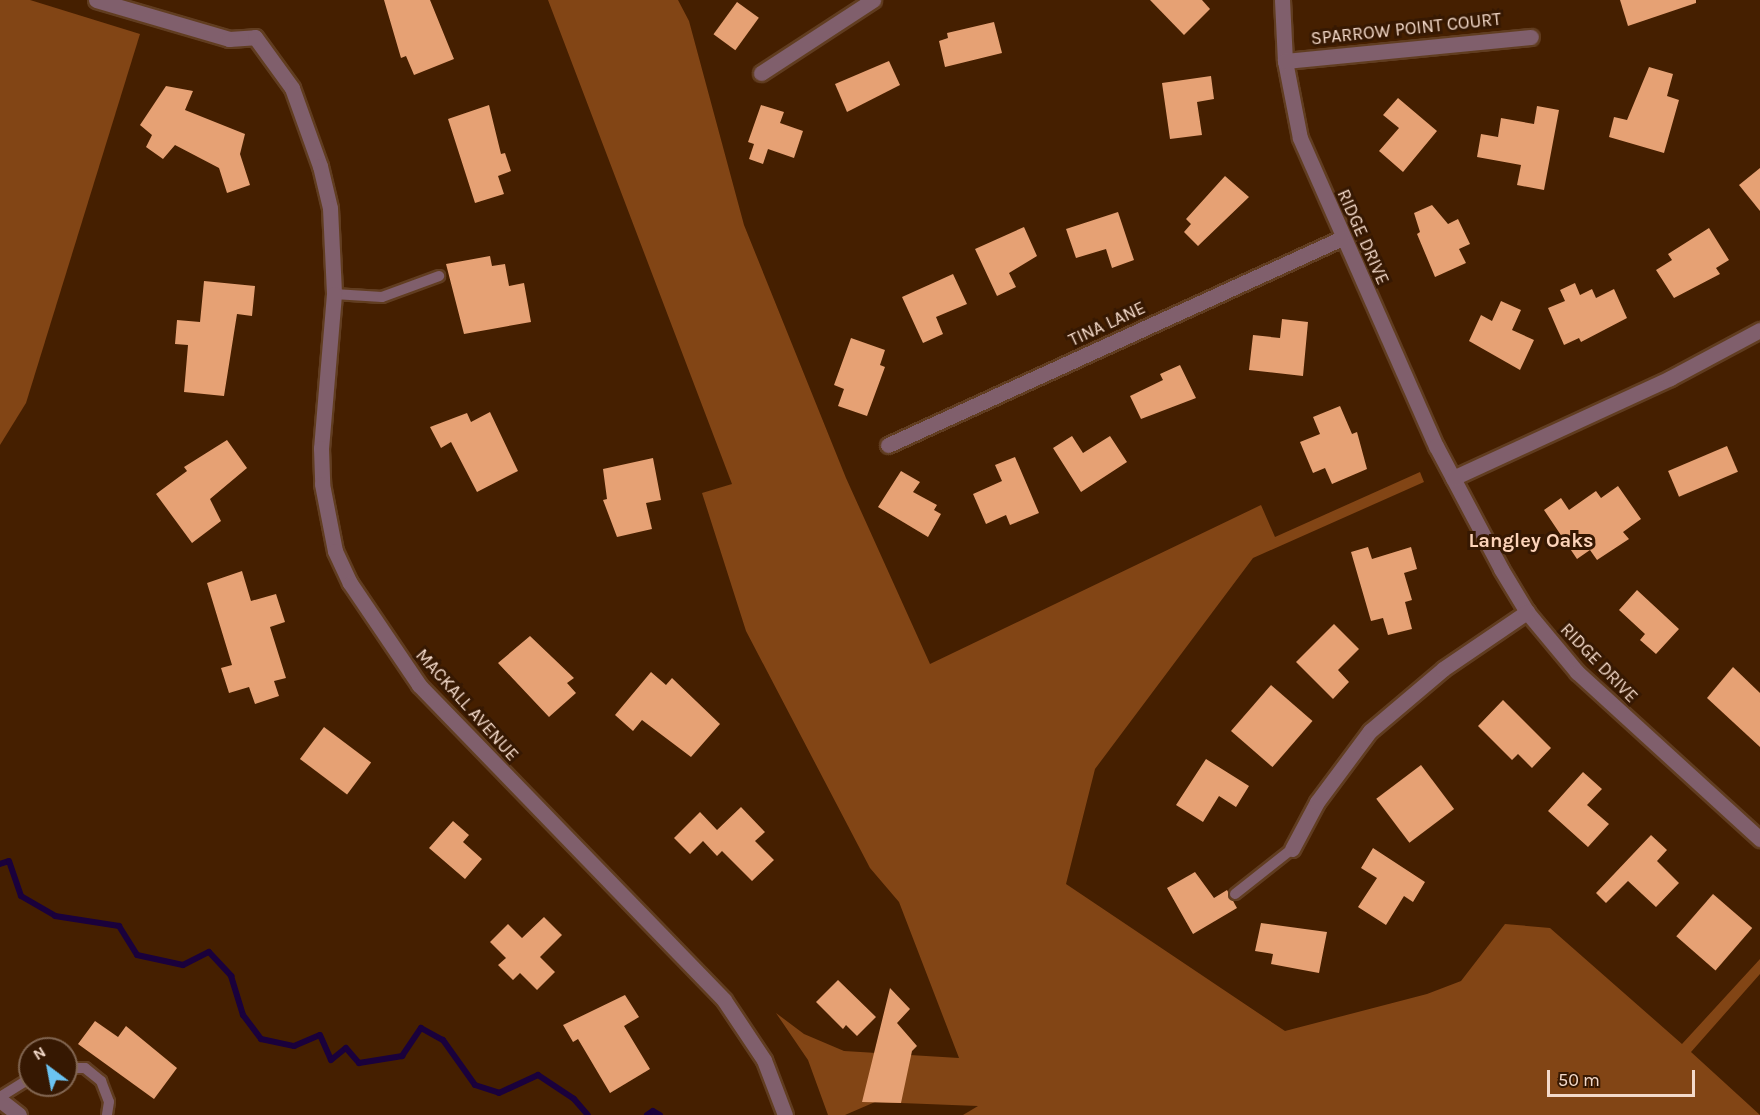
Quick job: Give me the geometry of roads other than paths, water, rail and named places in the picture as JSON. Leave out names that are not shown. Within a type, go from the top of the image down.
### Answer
[{"type":"street","name":"MACKALL AVENUE","points":[[96,0],[229,39],[255,37],[292,88],[320,166],[330,208],[334,294],[321,448],[322,484],[335,550],[350,583],[419,685],[724,1000],[764,1060],[784,1115]]},
{"type":"street","points":[[761,73],[873,0]]},
{"type":"street","name":"RIDGE DRIVE","points":[[1282,0],[1285,62],[1300,138],[1342,238],[1453,478],[1527,612],[1616,711],[1760,838]]},
{"type":"street","name":"SPARROW POINT COURT","points":[[1285,62],[1531,37]]},
{"type":"street","name":"TINA LANE","points":[[888,446],[1342,238]]},
{"type":"street","points":[[1453,478],[1670,378],[1760,330]]},
{"type":"street","points":[[1292,849],[1317,802],[1370,731],[1443,669],[1527,612]]},
{"type":"street","points":[[0,1099],[19,1115]]},
{"type":"lane","points":[[334,294],[382,297],[439,276]]},
{"type":"lane","points":[[1235,894],[1292,849]]},
{"type":"lane","points":[[78,1068],[85,1068],[102,1081],[110,1102],[107,1115]]},
{"type":"lane","points":[[0,1099],[18,1086]]},
{"type":"waterway","points":[[0,864],[9,861],[21,896],[55,916],[119,926],[137,955],[183,965],[209,952],[231,976],[243,1015],[261,1039],[294,1046],[320,1035],[331,1060],[346,1048],[359,1063],[402,1056],[421,1028],[443,1040],[475,1085],[499,1093],[538,1075],[574,1099],[588,1115]]},
{"type":"waterway","points":[[647,1115],[653,1111],[660,1115]]},
{"type":"district","name":"Langley Oaks","points":[[1531,540]]}]
